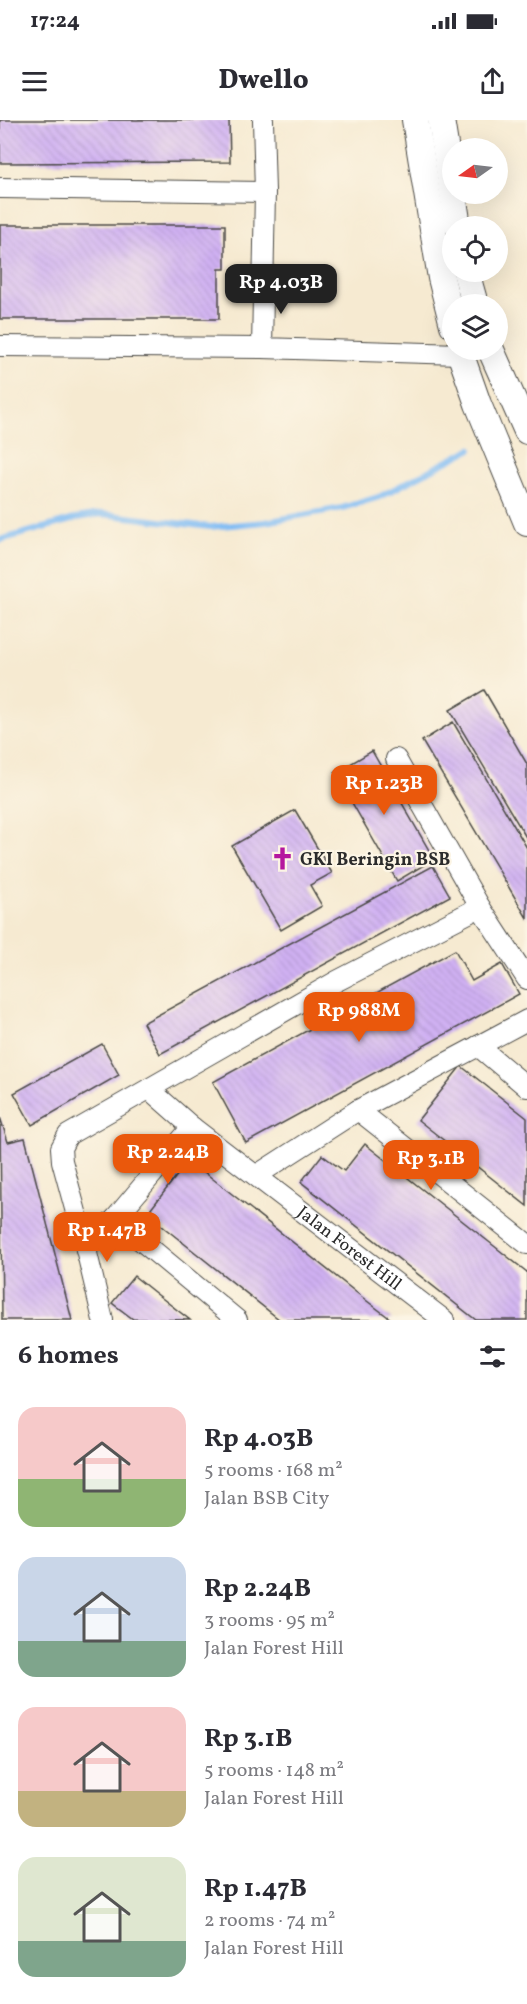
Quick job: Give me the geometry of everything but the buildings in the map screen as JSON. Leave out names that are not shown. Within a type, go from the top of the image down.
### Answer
[{"type":"street","points":[[262,348],[265,192],[263,120]]},
{"type":"street","points":[[415,120],[445,294]]},
{"type":"street","points":[[441,120],[456,216]]},
{"type":"street","points":[[0,188],[265,192]]},
{"type":"street","points":[[0,346],[442,352]]},
{"type":"street","points":[[463,360],[527,523]]},
{"type":"street","points":[[495,360],[527,431]]},
{"type":"street","points":[[396,759],[480,907],[527,980]]},
{"type":"street","points":[[103,1320],[62,1161],[61,1148],[68,1135],[337,981],[480,907]]},
{"type":"street","points":[[257,1175],[358,1110],[527,1020]]},
{"type":"street","points":[[478,1046],[527,1087]]},
{"type":"street","name":"Jalan Forest Hill","points":[[149,1089],[192,1127],[444,1320]]},
{"type":"street","points":[[358,1110],[527,1244]]},
{"type":"street","points":[[86,1249],[115,1219],[192,1127]]},
{"type":"street","points":[[115,1219],[237,1320]]},
{"type":"waterway","points":[[0,540],[82,517],[102,514],[210,527],[265,522],[342,508],[379,497],[471,449]]},
{"type":"place","name":"GKI Beringin BSB","points":[[282,859]]}]
